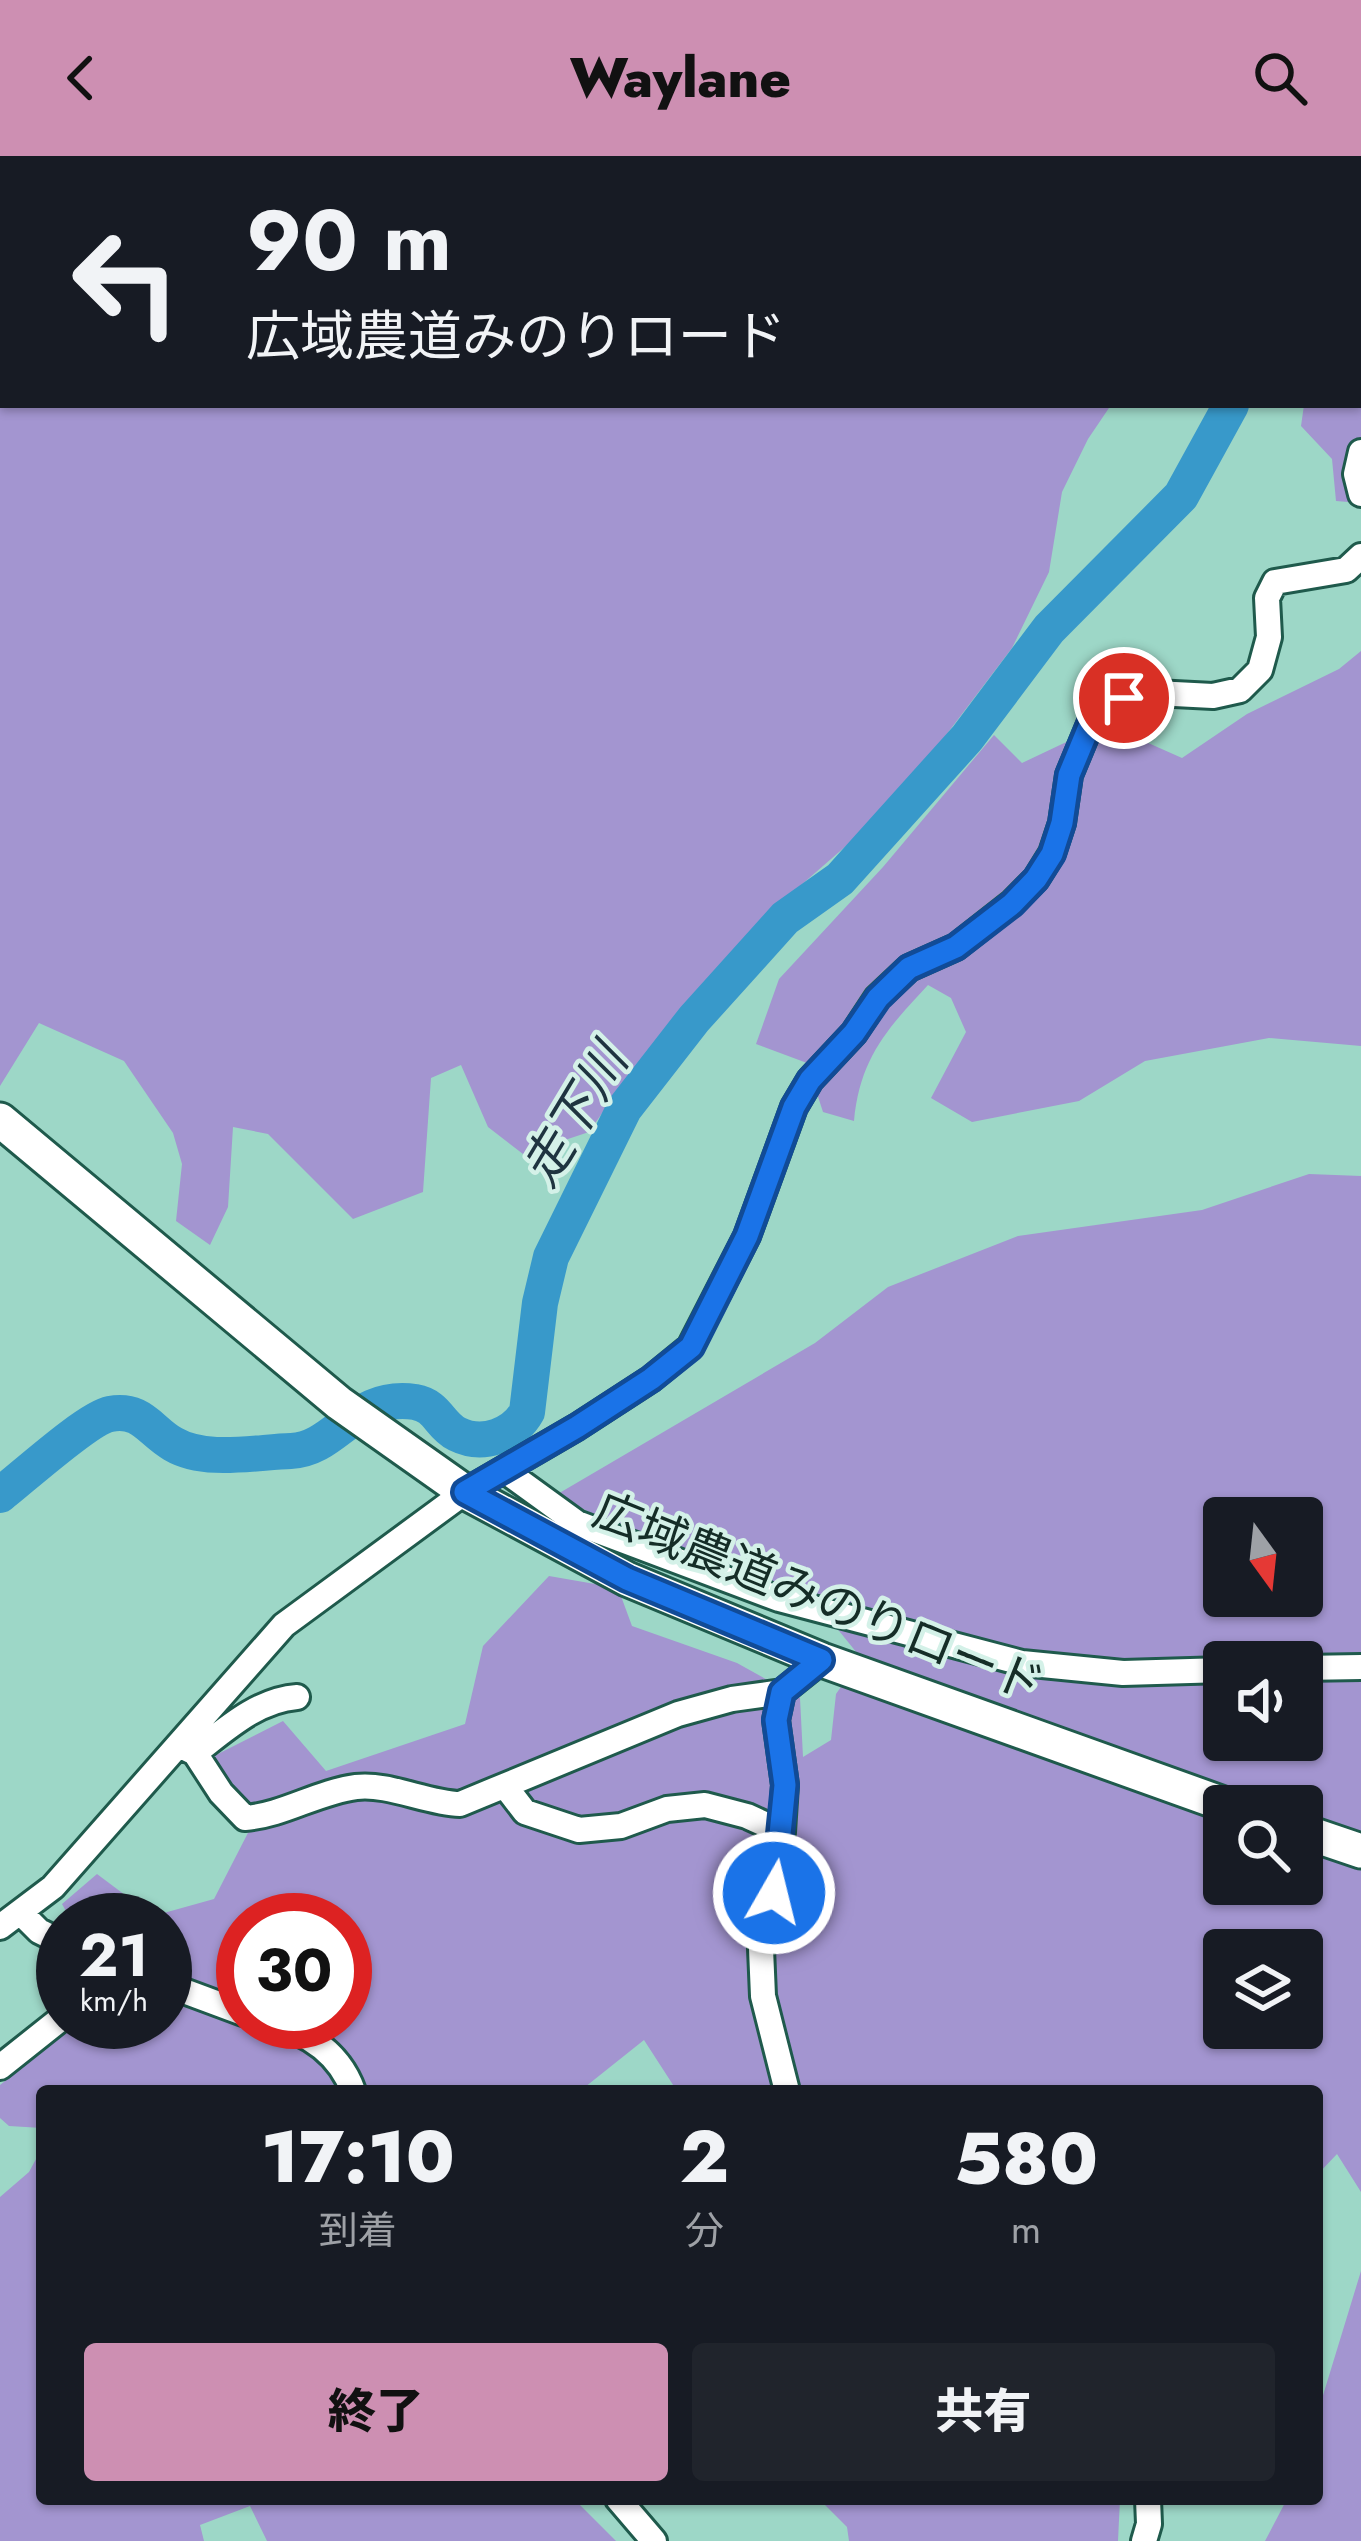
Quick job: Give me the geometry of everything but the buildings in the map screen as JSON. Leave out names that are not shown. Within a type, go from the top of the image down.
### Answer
[{"type":"street","points":[[1361,452],[1356,474],[1361,494]]},
{"type":"street","points":[[10,1920],[53,1887],[187,1749],[284,1625],[465,1492],[651,1379],[691,1347],[747,1236],[794,1107],[810,1080],[909,968],[956,947],[1036,879],[1052,854],[1069,775],[1091,722],[1124,698],[1155,692],[1213,697],[1240,690],[1260,670],[1269,637],[1267,598],[1275,582],[1346,570],[1361,556]]},
{"type":"street","name":"広域農道みのりロード","points":[[0,1120],[339,1403],[465,1492],[627,1579],[821,1660],[1203,1797]]},
{"type":"street","points":[[504,1470],[577,1523],[779,1600],[1022,1664],[1123,1673],[1203,1671]]},
{"type":"street","points":[[187,1749],[245,1818],[270,1816],[359,1786],[433,1803],[460,1804],[679,1714],[782,1692],[821,1660]]},
{"type":"street","points":[[1323,1668],[1361,1667]]},
{"type":"street","points":[[782,1692],[776,1720],[785,1785],[782,1832],[774,1893],[760,1925],[763,1996],[785,2085]]},
{"type":"street","points":[[187,1749],[238,1719],[283,1698],[297,1697]]},
{"type":"street","points":[[505,1786],[525,1812],[579,1830],[621,1826],[667,1809],[704,1805],[747,1816],[782,1832]]},
{"type":"street","points":[[1323,1838],[1361,1851]]},
{"type":"street","points":[[0,2067],[36,2038]]},
{"type":"street","points":[[324,2049],[349,2085]]},
{"type":"street","points":[[623,2505],[654,2541]]},
{"type":"street","points":[[1144,2541],[1148,2505]]},
{"type":"shaded area","points":[[0,408],[1109,408],[1062,492],[1049,572],[1012,648],[893,805],[769,913],[625,1080],[589,1132],[523,1154],[488,1127],[461,1065],[431,1078],[423,1192],[353,1219],[268,1134],[233,1127],[228,1207],[210,1245],[176,1221],[182,1164],[173,1133],[124,1061],[39,1023],[0,1086]]},
{"type":"shaded area","points":[[1304,408],[1361,408],[1361,503],[1336,501],[1332,459],[1301,426]]},
{"type":"shaded area","points":[[1361,651],[1361,1046],[1269,1038],[1145,1061],[1079,1101],[972,1122],[931,1098],[966,1032],[951,998],[928,985],[869,1062],[854,1121],[823,1112],[807,1063],[756,1044],[779,979],[883,867],[994,735],[1022,763],[1079,736],[1137,738],[1182,758],[1247,714],[1339,669]]},
{"type":"shaded area","points":[[1309,1174],[1361,1176],[1361,2192],[1337,2154],[1323,2169],[1323,2085],[673,2085],[644,2040],[588,2085],[36,2085],[36,2128],[9,2126],[0,2118],[0,2085],[46,2049],[192,2049],[192,1905],[216,1895],[216,2049],[372,2049],[372,1893],[217,1893],[251,1827],[212,1757],[283,1721],[326,1771],[465,1724],[483,1646],[549,1576],[618,1588],[632,1626],[737,1663],[800,1698],[803,1757],[831,1740],[836,1694],[861,1658],[827,1616],[638,1537],[556,1495],[815,1343],[888,1287],[1018,1236],[1202,1210]]},
{"type":"shaded area","points":[[97,1874],[122,1893],[75,1893]]},
{"type":"shaded area","points":[[36,2159],[36,2505],[580,2505],[616,2541],[267,2541],[250,2506],[200,2525],[204,2541],[0,2541],[0,2197],[29,2172]]},
{"type":"shaded area","points":[[1361,2271],[1361,2541],[1265,2541],[1284,2505],[1323,2505],[1323,2395]]},
{"type":"shaded area","points":[[825,2505],[1120,2505],[1118,2541],[849,2541],[847,2527]]},
{"type":"waterway","name":"走下川","points":[[0,1495],[71,1437],[110,1414],[130,1414],[173,1444],[215,1455],[307,1448],[361,1413],[394,1401],[423,1404],[467,1438],[487,1439],[514,1427],[527,1412],[540,1303],[551,1257],[624,1109],[694,1019],[785,918],[840,879],[967,738],[1049,629],[1181,496],[1229,408]]},
{"type":"route","points":[[774,1893],[785,1785],[776,1720],[782,1692],[821,1660],[627,1579],[465,1492],[577,1427],[691,1347],[747,1236],[794,1107],[810,1080],[909,968],[956,947],[1036,879],[1052,854],[1069,775],[1091,722],[1124,698]]}]
